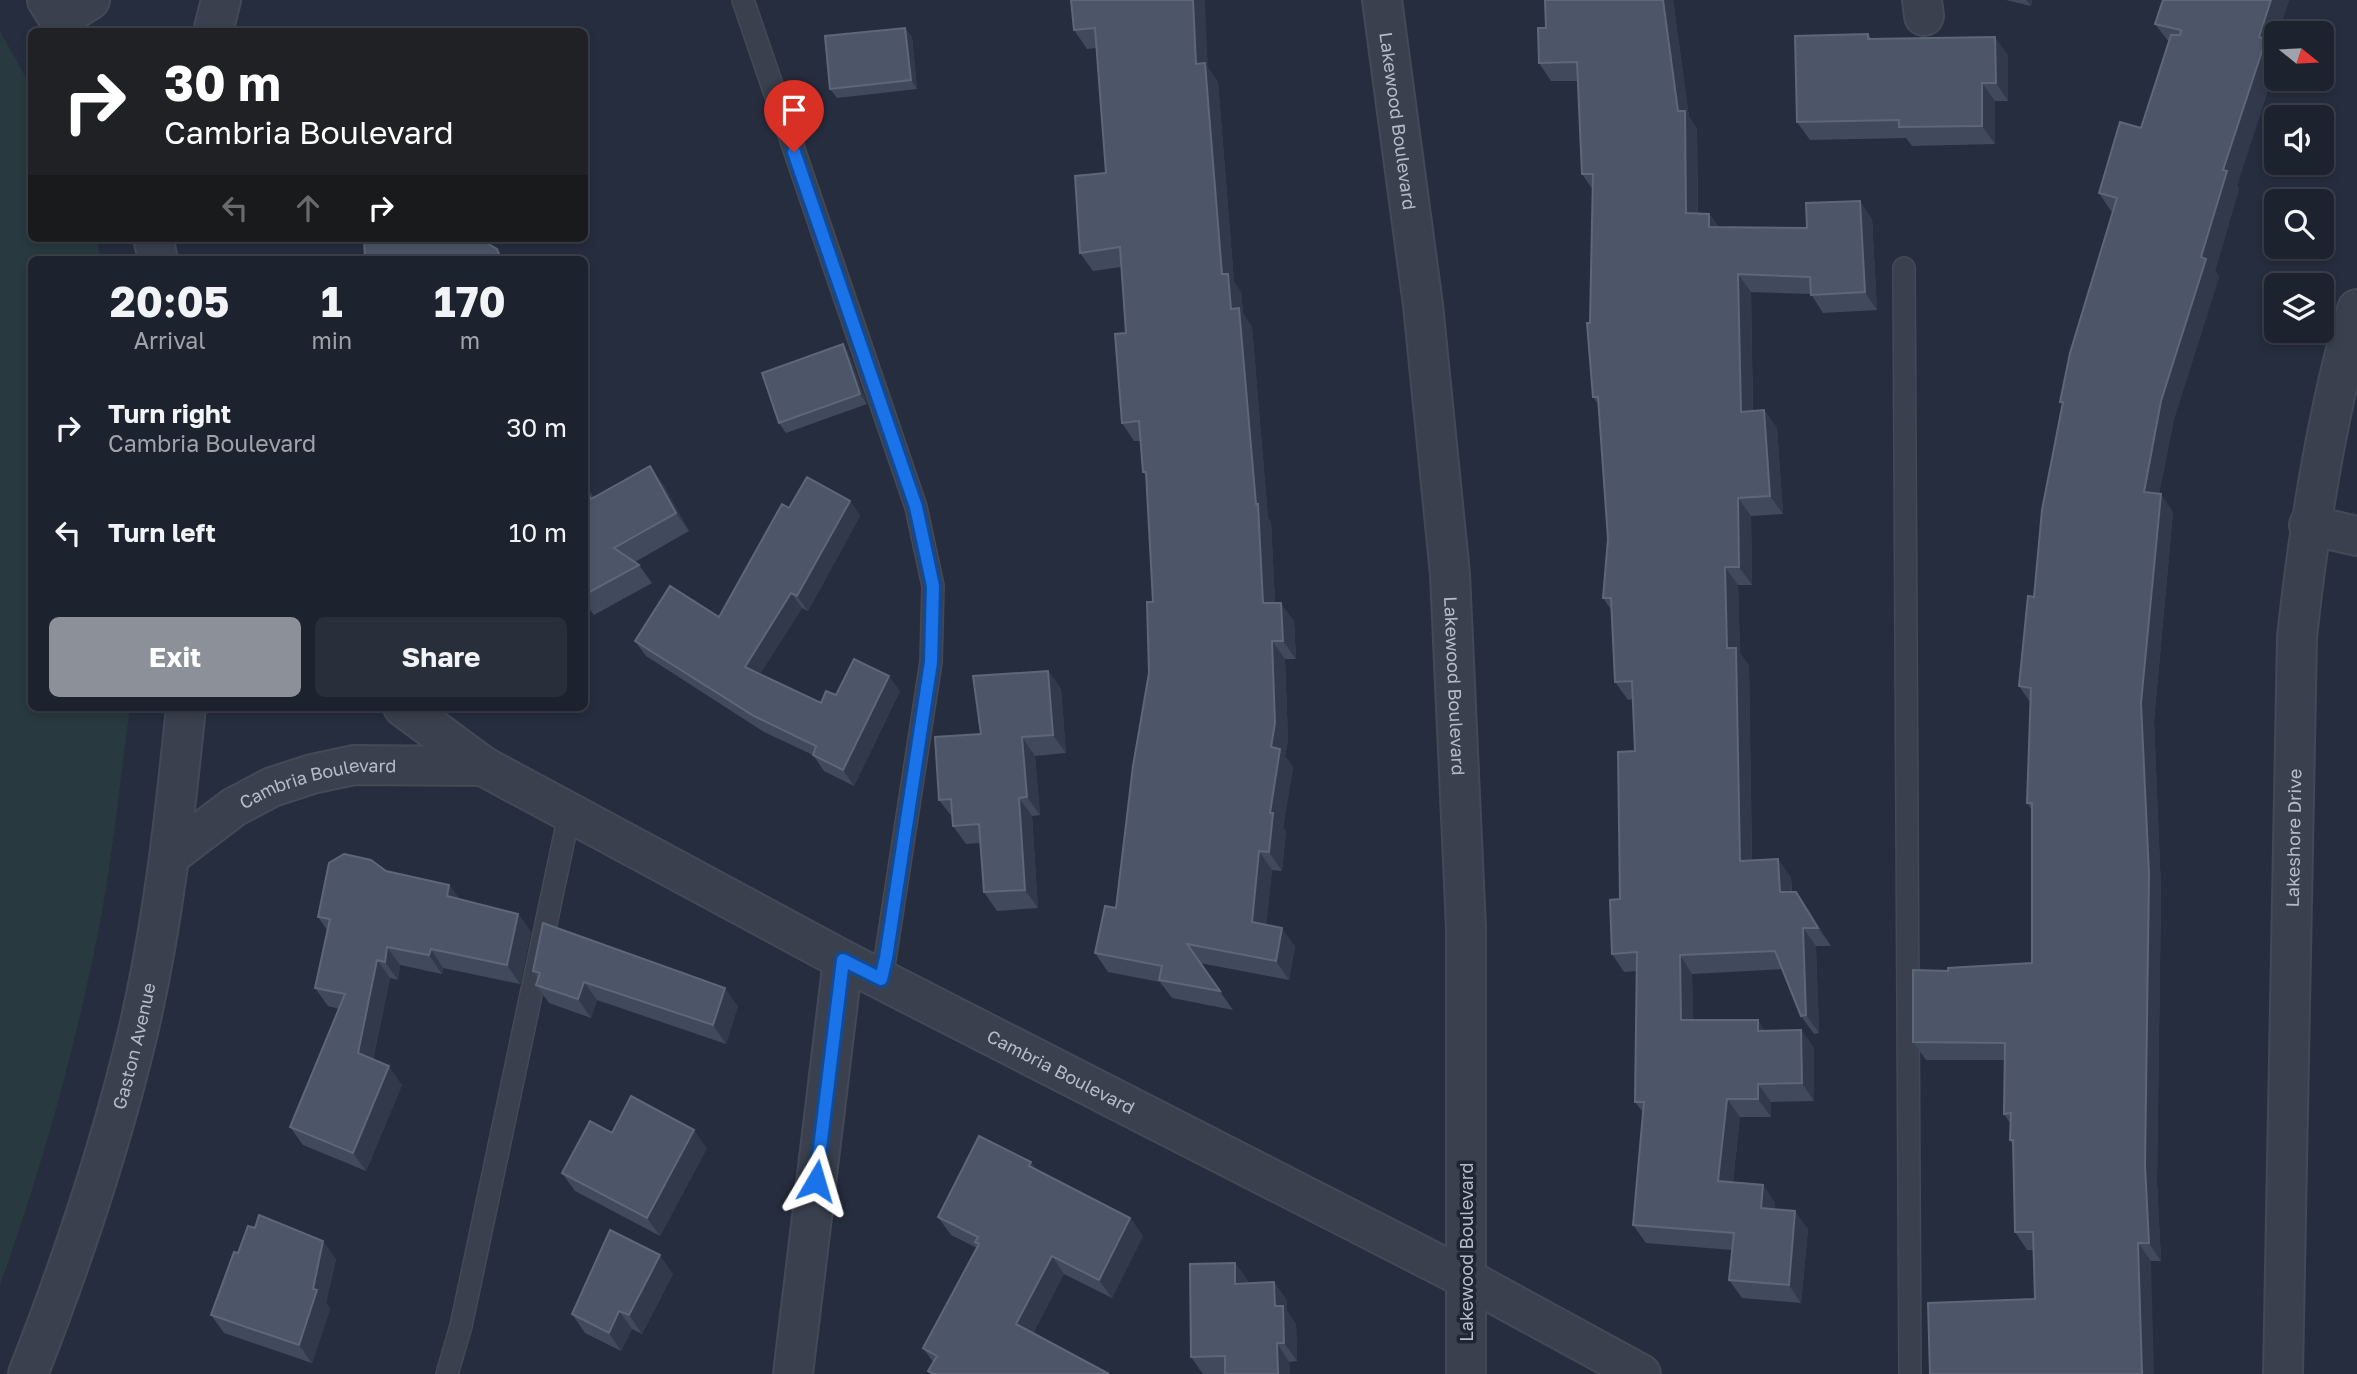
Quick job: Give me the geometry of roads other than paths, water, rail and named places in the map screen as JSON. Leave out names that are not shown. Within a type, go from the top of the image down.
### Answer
[{"type":"street","points":[[214,28],[221,0]]},
{"type":"street","name":"Lakewood Boulevard","points":[[1382,0],[1423,305],[1450,574],[1466,928],[1466,1374]]},
{"type":"street","name":"Lakeshore Drive","points":[[2283,1374],[2297,637],[2309,525],[2340,368],[2357,309]]},
{"type":"street","points":[[2309,525],[2357,536]]},
{"type":"street","name":"Gaston Avenue","points":[[28,1374],[70,1267],[108,1146],[139,1029],[170,855],[186,711]]},
{"type":"street","name":"Cambria Boulevard","points":[[407,711],[483,766],[569,815],[843,960],[1467,1279],[1641,1374]]},
{"type":"street","name":"Cambria Boulevard","points":[[170,855],[234,807],[272,787],[312,774],[354,765],[483,766]]},
{"type":"street","points":[[793,1374],[843,960]]},
{"type":"lane","points":[[743,0],[916,507],[933,586],[931,662],[881,979]]},
{"type":"lane","points":[[1904,268],[1910,1374]]},
{"type":"lane","points":[[447,1374],[464,1312],[569,815]]}]
